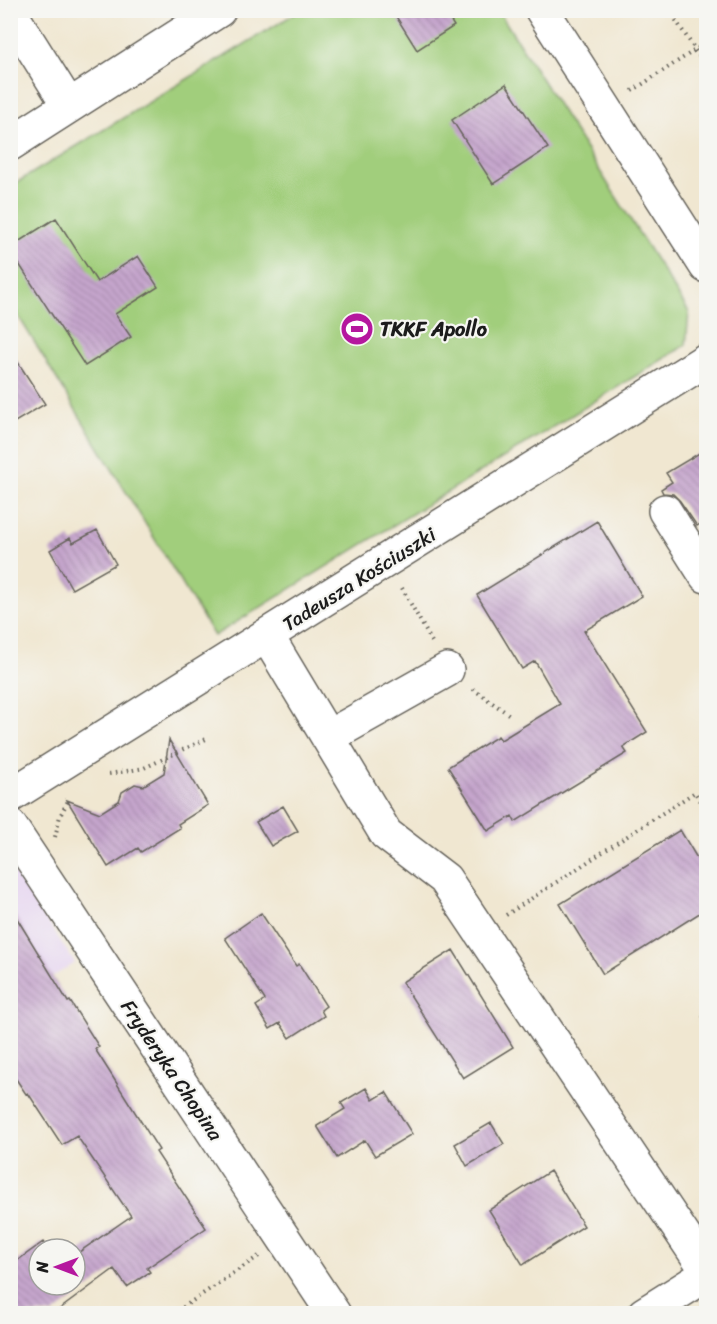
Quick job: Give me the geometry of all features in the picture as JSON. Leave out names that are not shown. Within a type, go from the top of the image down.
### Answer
[{"type":"street","points":[[10,144],[219,10]]},
{"type":"street","points":[[542,10],[706,266]]},
{"type":"street","points":[[10,12],[69,106]]},
{"type":"street","name":"Tadeusza Kościuszki","points":[[10,796],[706,360]]},
{"type":"street","points":[[665,510],[706,576]]},
{"type":"street","points":[[267,636],[386,834],[445,879],[706,1269]]},
{"type":"street","points":[[328,737],[447,670]]},
{"type":"street","name":"Fryderyka Chopina","points":[[10,826],[334,1314]]},
{"type":"street","points":[[644,1314],[706,1275]]},
{"type":"path","points":[[669,10],[706,66]]},
{"type":"path","points":[[630,93],[706,43]]},
{"type":"path","points":[[101,775],[144,768],[206,739]]},
{"type":"path","points":[[480,931],[695,792],[706,812]]},
{"type":"path","points":[[55,839],[60,816],[70,797]]},
{"type":"path","points":[[702,1018],[706,1012]]},
{"type":"path","points":[[172,1314],[285,1239]]},
{"type":"shaded area","points":[[14,871],[75,963],[11,1002],[10,872]]},
{"type":"green space","name":"TKKF Apollo","points":[[498,10],[689,312],[686,345],[214,636],[11,304],[11,186],[299,11]]},
{"type":"building","points":[[392,10],[444,10],[454,26],[417,50]]},
{"type":"building","points":[[506,84],[548,148],[493,184],[452,120]]},
{"type":"building","points":[[56,218],[97,282],[138,256],[158,287],[115,314],[131,337],[85,366],[10,250],[10,247]]},
{"type":"building","points":[[10,350],[45,404],[10,425]]},
{"type":"building","points":[[706,449],[706,520],[697,526],[680,501],[673,494],[663,493],[661,489],[672,482],[666,473]]},
{"type":"building","points":[[597,521],[642,596],[584,631],[647,732],[623,747],[627,753],[515,822],[512,816],[488,831],[448,767],[498,736],[501,740],[560,704],[535,661],[522,669],[477,595]]},
{"type":"building","points":[[97,530],[116,564],[72,589],[50,550],[70,538],[73,543]]},
{"type":"building","points":[[169,740],[208,805],[178,824],[180,828],[141,852],[138,848],[108,867],[67,800],[100,813],[119,801],[122,792],[135,784],[143,786],[164,773]]},
{"type":"building","points":[[283,806],[298,831],[271,846],[256,822]]},
{"type":"building","points":[[680,830],[706,873],[706,909],[603,974],[560,904]]},
{"type":"building","points":[[10,907],[68,1002],[70,1001],[99,1047],[95,1049],[159,1150],[156,1152],[206,1228],[147,1268],[150,1272],[127,1287],[114,1269],[87,1289],[87,1247],[131,1216],[77,1136],[62,1145],[10,1070]]},
{"type":"building","points":[[261,913],[296,966],[299,964],[326,1006],[321,1010],[324,1016],[290,1038],[280,1023],[270,1029],[256,1006],[265,1000],[225,938]]},
{"type":"building","points":[[453,950],[513,1047],[463,1078],[402,982]]},
{"type":"building","points":[[366,1088],[373,1100],[386,1092],[412,1134],[375,1156],[365,1140],[337,1158],[317,1126],[345,1109],[341,1103]]},
{"type":"building","points":[[491,1123],[504,1144],[467,1166],[455,1144]]},
{"type":"building","points":[[550,1171],[584,1226],[523,1265],[489,1210]]},
{"type":"building","points":[[27,1254],[27,1297],[76,1297],[53,1314],[10,1314],[10,1266]]},
{"type":"place","name":"TKKF Apollo","points":[[357,329]]}]
